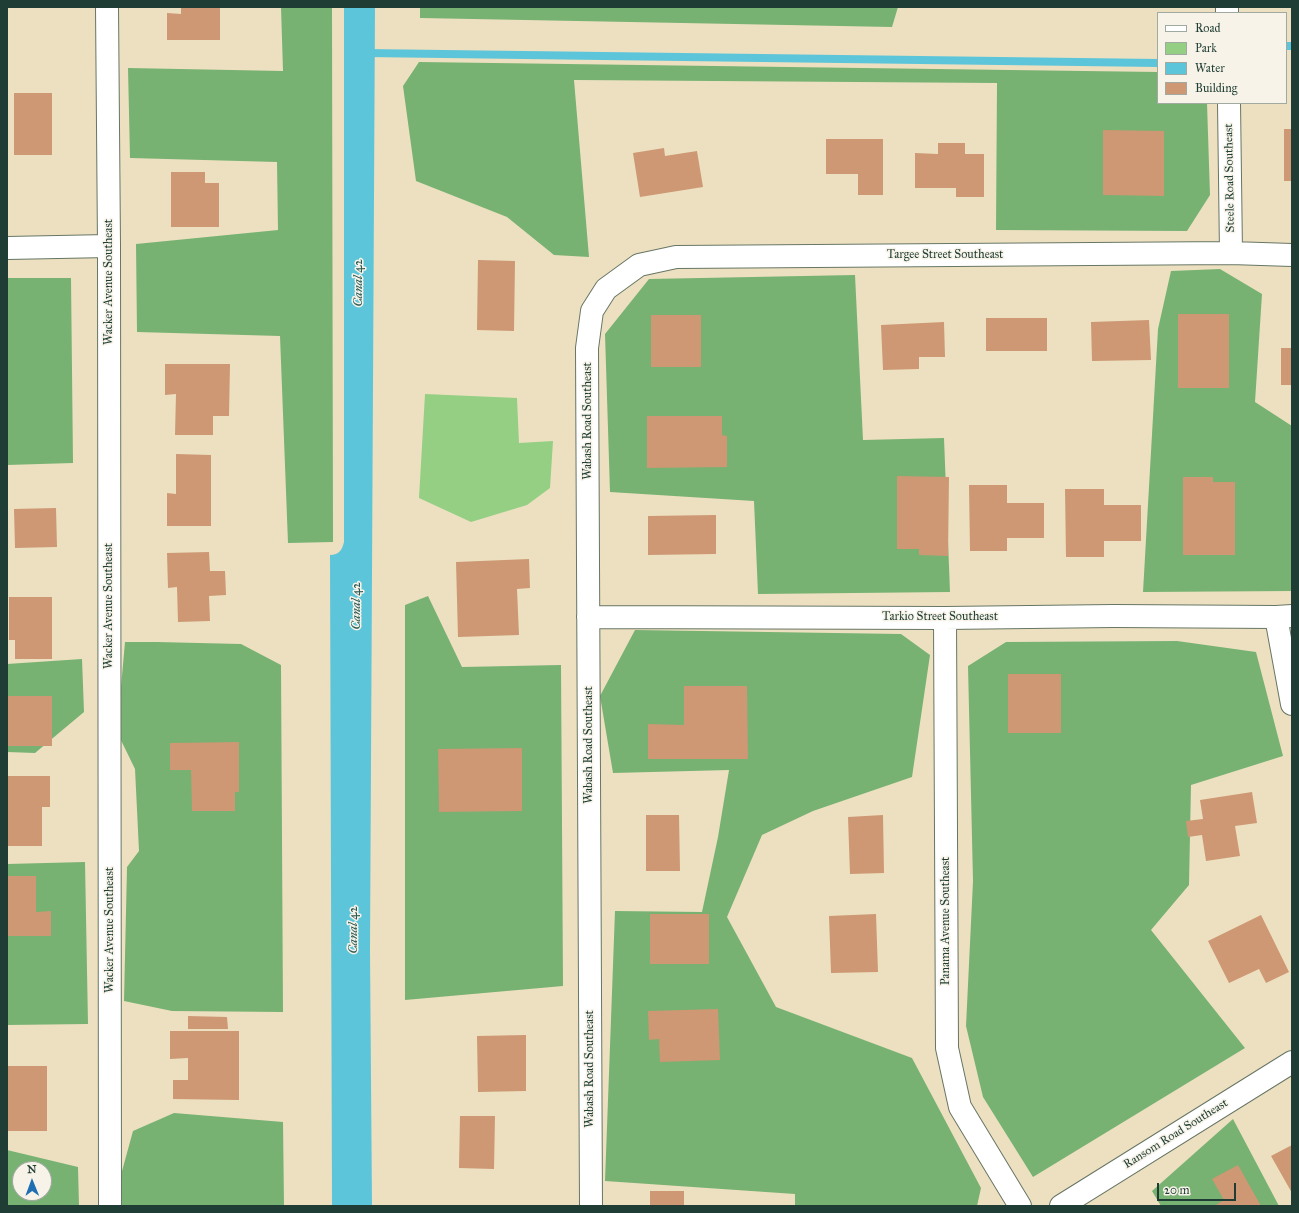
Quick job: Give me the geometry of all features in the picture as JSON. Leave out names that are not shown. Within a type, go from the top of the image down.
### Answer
[{"type":"street","name":"Wacker Avenue Southeast","points":[[107,7],[109,246],[110,1206]]},
{"type":"street","name":"Steele Road Southeast","points":[[1228,104],[1231,253]]},
{"type":"street","points":[[7,248],[109,246]]},
{"type":"street","name":"Targee Street Southeast","points":[[606,289],[638,265],[676,257],[1231,253],[1292,254]]},
{"type":"street","name":"Wabash Road Southeast","points":[[591,1206],[587,348],[592,311],[606,289]]},
{"type":"street","points":[[1284,616],[1292,704]]},
{"type":"street","name":"Tarkio Street Southeast","points":[[588,617],[945,618],[1284,616]]},
{"type":"street","name":"Panama Avenue Southeast","points":[[945,618],[947,1048],[960,1107],[1020,1206]]},
{"type":"street","name":"Ransom Road Southeast","points":[[1060,1206],[1292,1062]]},
{"type":"green space","points":[[281,7],[332,7],[333,542],[288,543],[280,336],[137,332],[136,244],[278,230],[277,162],[130,158],[128,68],[283,71]]},
{"type":"green space","points":[[420,7],[898,7],[892,27],[420,18]]},
{"type":"green space","points":[[419,62],[1157,72],[1157,104],[1207,104],[1210,195],[1187,231],[996,230],[997,83],[574,80],[589,257],[554,255],[507,217],[416,181],[403,86]]},
{"type":"green space","points":[[1220,269],[1262,294],[1255,402],[1292,426],[1292,591],[1143,592],[1158,329],[1171,271]]},
{"type":"green space","points":[[855,275],[863,440],[944,438],[950,592],[758,594],[754,501],[610,492],[605,334],[649,279]]},
{"type":"green space","points":[[7,278],[71,278],[73,463],[7,465]]},
{"type":"green space","points":[[425,394],[517,398],[519,443],[553,441],[550,488],[527,505],[471,522],[419,498]]},
{"type":"green space","points":[[428,596],[462,667],[561,665],[563,986],[405,1000],[405,605]]},
{"type":"green space","points":[[635,630],[901,634],[930,655],[912,777],[813,811],[762,835],[727,917],[776,1007],[912,1058],[981,1188],[977,1206],[795,1206],[795,1194],[605,1181],[615,911],[702,912],[718,837],[729,770],[613,773],[600,696]]},
{"type":"green space","points":[[1177,641],[1256,652],[1283,756],[1191,785],[1189,885],[1151,930],[1245,1048],[1033,1177],[983,1097],[966,1026],[973,881],[968,666],[1006,642]]},
{"type":"green space","points":[[125,642],[241,644],[281,665],[283,1012],[172,1011],[124,1001],[127,867],[139,851],[135,769],[117,732]]},
{"type":"green space","points":[[82,659],[84,712],[35,753],[7,752],[7,664]]},
{"type":"green space","points":[[85,862],[88,1024],[7,1025],[7,864]]},
{"type":"green space","points":[[174,1113],[283,1122],[284,1206],[121,1206],[119,1182],[133,1131]]},
{"type":"green space","points":[[1233,1119],[1279,1206],[1161,1206],[1152,1191]]},
{"type":"green space","points":[[7,1150],[78,1167],[79,1206],[7,1206]]},
{"type":"water","name":"Canal 42","points":[[344,7],[375,7],[370,951],[372,1206],[332,1206],[330,555],[340,552],[344,542]]},
{"type":"building","points":[[181,7],[220,7],[220,40],[167,40],[167,13],[181,14]]},
{"type":"building","points":[[14,93],[52,93],[52,155],[14,155]]},
{"type":"building","points":[[1284,129],[1292,129],[1292,181],[1284,181]]},
{"type":"building","points":[[1103,130],[1164,131],[1164,196],[1103,195]]},
{"type":"building","points":[[826,139],[883,139],[883,195],[858,195],[858,174],[826,174]]},
{"type":"building","points":[[938,143],[965,143],[965,154],[984,154],[984,197],[956,197],[956,188],[915,188],[915,153],[938,154]]},
{"type":"building","points":[[664,148],[665,156],[697,151],[703,187],[640,197],[633,153]]},
{"type":"building","points":[[171,172],[205,172],[205,183],[219,183],[219,227],[171,227]]},
{"type":"building","points":[[478,260],[515,261],[514,331],[477,330]]},
{"type":"building","points":[[1178,314],[1229,314],[1229,388],[1178,388]]},
{"type":"building","points":[[651,315],[701,315],[701,367],[651,367]]},
{"type":"building","points":[[986,318],[1047,318],[1047,351],[986,351]]},
{"type":"building","points":[[1149,320],[1151,360],[1092,361],[1091,322]]},
{"type":"building","points":[[944,322],[945,357],[919,357],[919,369],[883,370],[881,325]]},
{"type":"building","points":[[1281,348],[1292,348],[1292,385],[1281,385]]},
{"type":"building","points":[[165,364],[230,364],[229,416],[213,416],[213,435],[175,435],[176,394],[165,395]]},
{"type":"building","points":[[647,416],[722,416],[722,435],[727,436],[727,467],[647,468]]},
{"type":"building","points":[[176,454],[211,455],[211,526],[167,526],[167,493],[176,494]]},
{"type":"building","points":[[897,476],[949,477],[948,556],[919,555],[919,549],[897,549]]},
{"type":"building","points":[[1183,477],[1213,477],[1213,482],[1235,482],[1235,555],[1183,555]]},
{"type":"building","points":[[969,485],[1007,485],[1007,503],[1044,503],[1044,538],[1007,538],[1007,551],[970,551]]},
{"type":"building","points":[[1065,489],[1104,489],[1104,505],[1141,505],[1141,541],[1104,541],[1104,557],[1066,557]]},
{"type":"building","points":[[56,508],[57,547],[15,548],[14,509]]},
{"type":"building","points":[[716,515],[716,554],[648,555],[648,516]]},
{"type":"building","points":[[209,552],[210,571],[225,571],[226,595],[209,596],[210,621],[178,622],[177,587],[168,588],[167,553]]},
{"type":"building","points":[[529,559],[530,588],[517,589],[519,635],[458,637],[456,562]]},
{"type":"building","points":[[9,597],[52,597],[52,659],[15,659],[15,640],[9,640]]},
{"type":"building","points":[[1008,674],[1061,674],[1061,733],[1008,733]]},
{"type":"building","points":[[684,686],[747,686],[748,759],[648,759],[648,724],[684,725]]},
{"type":"building","points":[[7,696],[52,696],[52,746],[7,746]]},
{"type":"building","points":[[239,742],[239,792],[235,792],[235,811],[192,811],[191,770],[170,770],[170,743]]},
{"type":"building","points":[[522,748],[522,811],[439,812],[438,749]]},
{"type":"building","points":[[7,776],[50,776],[50,807],[42,807],[42,846],[7,846]]},
{"type":"building","points":[[1252,792],[1257,823],[1235,826],[1240,856],[1206,861],[1202,835],[1188,837],[1186,821],[1203,819],[1200,800]]},
{"type":"building","points":[[646,815],[679,815],[680,871],[646,871]]},
{"type":"building","points":[[883,815],[884,873],[850,874],[848,817]]},
{"type":"building","points":[[7,876],[36,876],[36,912],[51,911],[51,936],[7,936]]},
{"type":"building","points":[[650,914],[709,914],[709,964],[650,964]]},
{"type":"building","points":[[876,914],[878,972],[831,973],[829,916]]},
{"type":"building","points":[[1261,915],[1289,972],[1266,983],[1259,969],[1229,983],[1208,941]]},
{"type":"building","points":[[718,1009],[720,1060],[660,1062],[659,1039],[649,1040],[648,1011]]},
{"type":"building","points":[[188,1016],[227,1017],[228,1029],[188,1029]]},
{"type":"building","points":[[170,1031],[239,1031],[239,1100],[173,1099],[173,1080],[188,1080],[188,1058],[170,1059]]},
{"type":"building","points":[[526,1035],[526,1091],[478,1092],[477,1036]]},
{"type":"building","points":[[7,1066],[47,1066],[47,1131],[7,1131]]},
{"type":"building","points":[[460,1116],[495,1116],[494,1169],[459,1168]]},
{"type":"building","points":[[1292,1145],[1292,1193],[1271,1156]]},
{"type":"building","points":[[1238,1165],[1261,1206],[1214,1206],[1224,1200],[1212,1179]]},
{"type":"building","points":[[650,1191],[684,1191],[684,1206],[650,1206]]},
{"type":"waterway","points":[[1287,46],[1292,46]]},
{"type":"waterway","points":[[365,53],[1157,63]]}]
